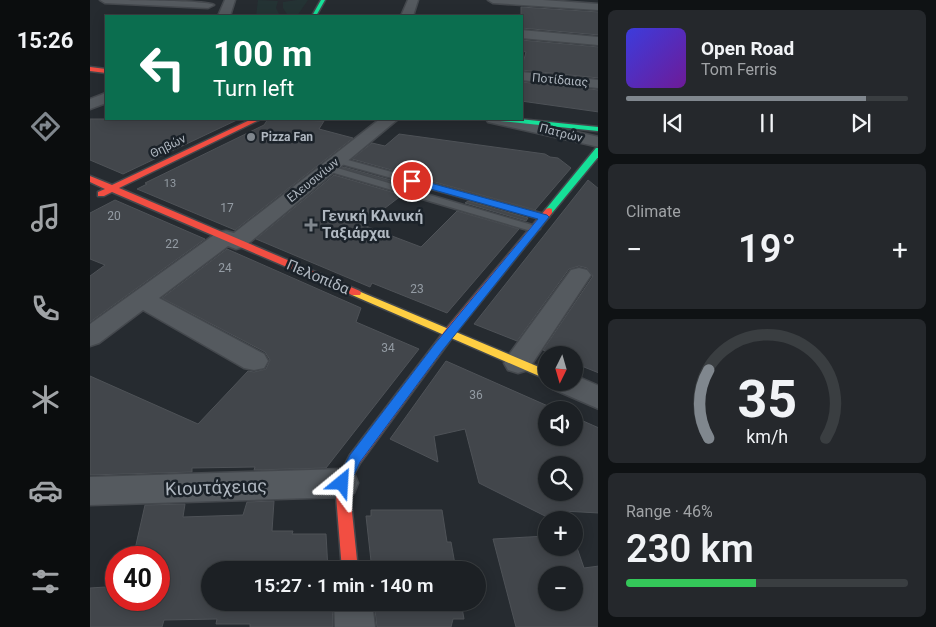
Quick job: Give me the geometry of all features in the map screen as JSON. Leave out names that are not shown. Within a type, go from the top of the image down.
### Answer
[{"type":"street","points":[[105,0],[208,6]]},
{"type":"street","points":[[224,15],[230,0]]},
{"type":"street","points":[[315,15],[323,0]]},
{"type":"street","points":[[407,15],[413,0]]},
{"type":"street","points":[[493,0],[542,1],[598,7]]},
{"type":"street","points":[[542,1],[526,31],[598,41]]},
{"type":"street","points":[[90,70],[105,71]]},
{"type":"street","name":"Ποτίδαιας","points":[[523,76],[598,84]]},
{"type":"street","points":[[90,79],[105,81]]},
{"type":"street","points":[[90,104],[105,98]]},
{"type":"street","name":"Θηβών","points":[[90,199],[255,120]]},
{"type":"street","name":"Ελευσινίων","points":[[90,336],[141,299],[231,239],[389,120]]},
{"type":"street","name":"Πατρών","points":[[499,120],[598,142]]},
{"type":"street","points":[[510,120],[598,129]]},
{"type":"street","points":[[349,561],[342,483],[355,459],[450,332],[598,150]]},
{"type":"street","points":[[91,180],[110,172]]},
{"type":"street","name":"Πελοπίδα","points":[[91,180],[450,332],[538,372]]},
{"type":"street","points":[[518,363],[579,275]]},
{"type":"street","points":[[141,299],[254,361]]},
{"type":"street","points":[[583,391],[598,398]]},
{"type":"street","name":"Κιουτάχειας","points":[[90,491],[342,483]]},
{"type":"street","points":[[354,611],[355,627]]},
{"type":"lane","points":[[332,164],[544,217]]},
{"type":"lane","points":[[332,164],[535,228]]},
{"type":"shaded area","points":[[258,0],[278,1],[276,8],[280,15],[256,15]]},
{"type":"shaded area","points":[[308,0],[298,15],[287,15],[283,8],[283,2]]},
{"type":"building","points":[[521,7],[598,12],[598,35],[523,28],[523,15],[521,15]]},
{"type":"building","points":[[523,40],[598,47],[598,78],[523,70],[526,52],[523,51]]},
{"type":"building","points":[[523,82],[598,90],[598,112],[523,101]]},
{"type":"building","points":[[90,119],[237,120],[123,174],[90,160]]},
{"type":"building","points":[[267,120],[324,121],[319,129],[353,138],[235,230],[137,189],[147,184],[145,183],[264,125]]},
{"type":"building","points":[[399,134],[545,154],[558,158],[571,168],[535,210],[352,159],[372,143],[385,146]]},
{"type":"building","points":[[342,168],[413,186],[411,188]]},
{"type":"building","points":[[334,175],[402,195],[363,225],[421,247],[457,211],[519,229],[447,313],[372,283],[370,287],[256,239]]},
{"type":"building","points":[[588,180],[598,188],[598,373],[583,367],[583,346],[546,346],[593,276],[587,268],[579,266],[569,269],[517,341],[474,324]]},
{"type":"building","points":[[115,200],[205,239],[90,322],[90,276],[105,265],[90,259],[90,213]]},
{"type":"building","points":[[468,201],[528,218],[526,221],[465,203]]},
{"type":"building","points":[[227,249],[361,308],[356,322],[419,349],[326,468],[254,470],[255,467],[192,468],[192,472],[90,475],[90,376],[198,424],[248,371],[254,372],[266,369],[270,360],[265,352],[162,298]]},
{"type":"building","points":[[446,361],[538,402],[538,446],[583,446],[583,421],[598,428],[598,513],[583,511],[538,512],[479,483],[465,429],[434,436],[438,462],[390,439]]},
{"type":"building","points":[[274,501],[272,531],[293,531],[292,534],[326,534],[328,561],[201,561],[201,611],[332,611],[333,627],[250,627],[250,624],[216,624],[217,619],[164,620],[162,627],[90,627],[90,588],[105,587],[105,611],[170,611],[170,546],[136,546],[145,505],[185,504],[183,517],[243,515],[247,502]]},
{"type":"building","points":[[371,510],[442,510],[447,542],[451,542],[454,561],[371,561],[366,516],[371,516]]},
{"type":"building","points":[[538,536],[538,556],[580,556],[584,568],[598,566],[598,627],[516,627],[493,539]]},
{"type":"building","points":[[375,611],[463,611],[464,619],[453,619],[451,627],[377,627]]},
{"type":"traffic: fast","points":[[315,15],[323,0]]},
{"type":"traffic: fast","points":[[510,120],[598,129]]},
{"type":"traffic: fast","points":[[549,211],[598,151]]},
{"type":"traffic: slow","points":[[356,293],[538,372]]},
{"type":"traffic: jam","points":[[90,69],[105,71]]},
{"type":"traffic: jam","points":[[101,194],[255,120]]},
{"type":"traffic: jam","points":[[90,179],[356,293]]},
{"type":"traffic: jam","points":[[349,561],[342,483],[355,459],[450,332],[549,211]]},
{"type":"place","name":"Pizza Fan","points":[[251,137]]},
{"type":"place","name":"Γενική Κλινική Ταξιάρχαι","points":[[311,225]]},
{"type":"route","points":[[342,483],[355,459],[450,332],[544,217],[412,181]]}]
